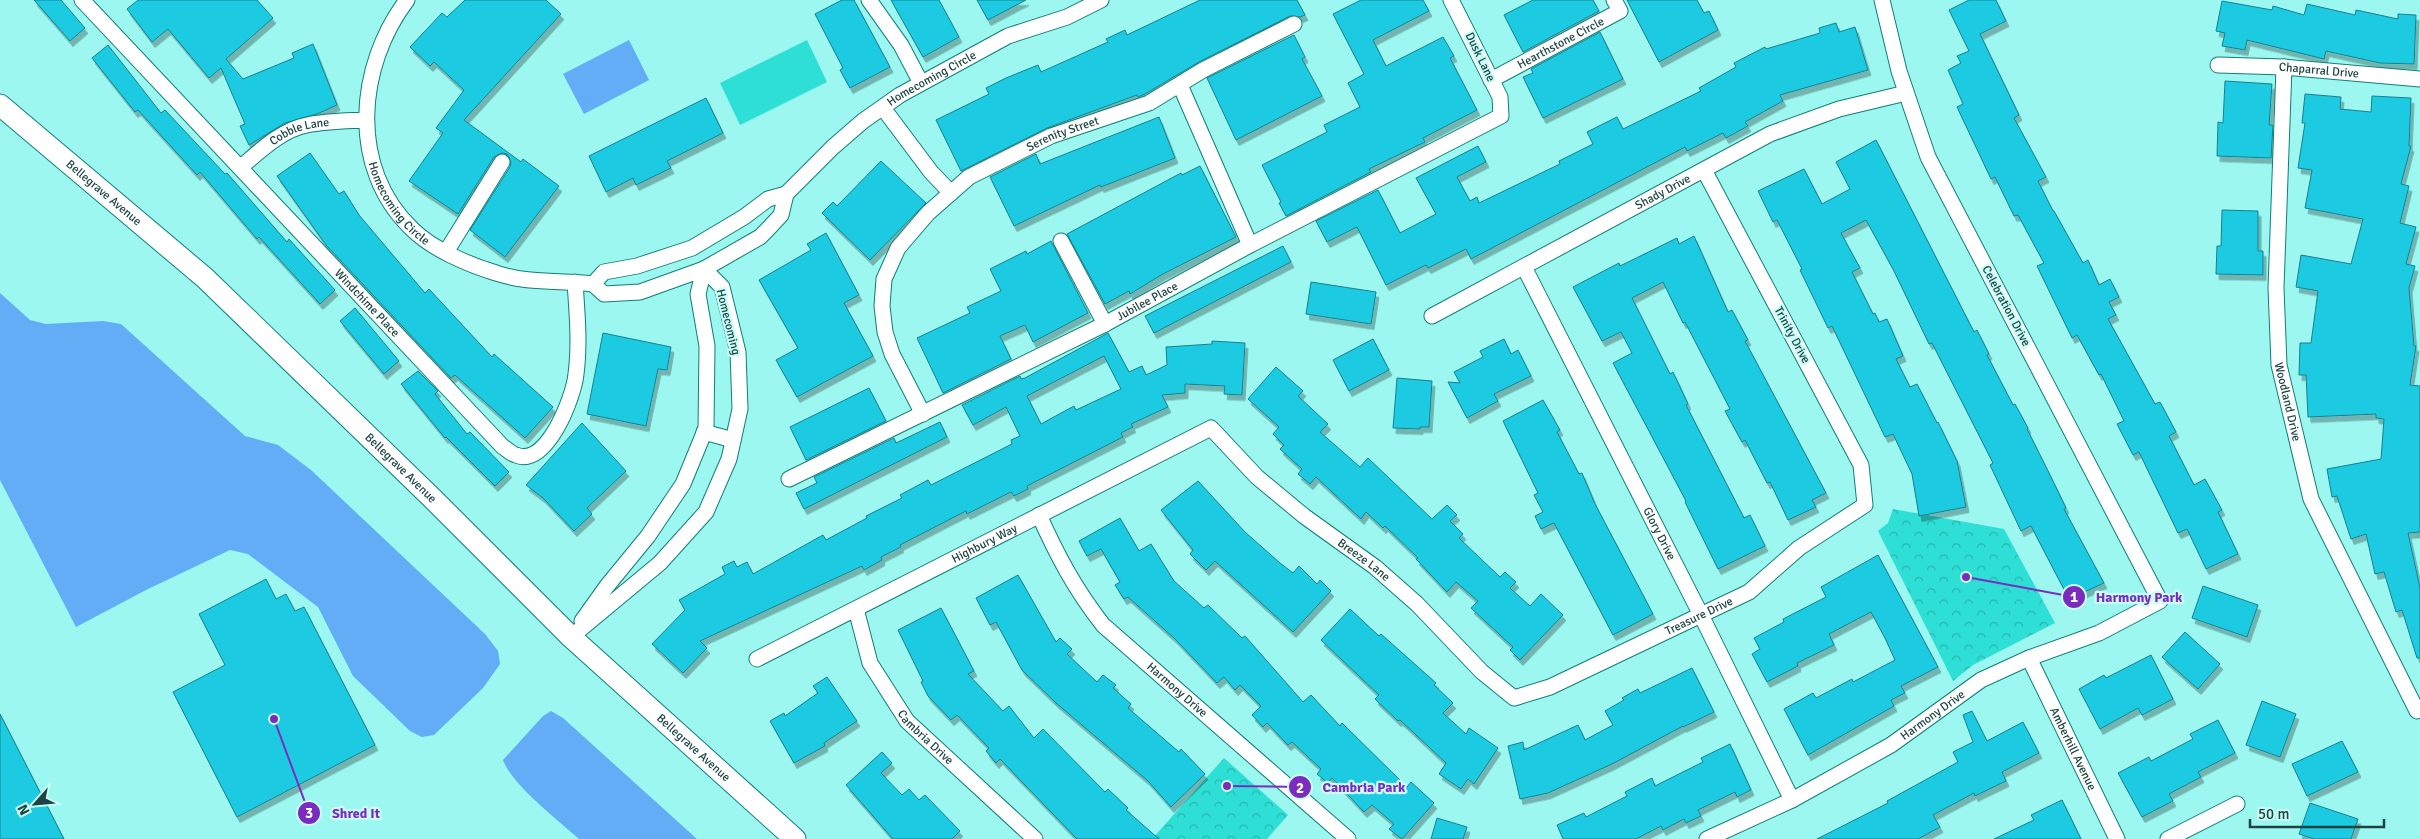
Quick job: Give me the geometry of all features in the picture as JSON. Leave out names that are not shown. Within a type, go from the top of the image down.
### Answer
[{"type":"main road","name":"Bellegrave Avenue","points":[[0,105],[206,278],[439,505],[571,637],[795,839]]},
{"type":"street","name":"Windchime Place","points":[[82,0],[503,446],[517,456],[530,455],[548,442],[565,413],[576,376],[578,339],[575,282]]},
{"type":"street","name":"Homecoming Circle","points":[[407,0],[393,18],[377,52],[367,94],[366,120],[369,149],[377,175],[392,205],[413,230],[446,252],[504,276],[532,282],[593,284],[604,294],[640,292],[704,269],[760,237],[781,215],[786,194]]},
{"type":"street","points":[[869,0],[901,45],[921,83]]},
{"type":"street","name":"Homecoming Circle","points":[[593,284],[604,272],[636,266],[692,248],[744,217],[768,199],[786,194],[833,147],[863,121],[900,94],[1008,36],[1066,17],[1101,0]]},
{"type":"street","name":"Dusk Lane","points":[[1451,0],[1500,97],[1501,116]]},
{"type":"street","name":"Hearthstone Circle","points":[[1491,80],[1620,11],[1614,0]]},
{"type":"street","name":"Celebration Drive","points":[[1882,0],[1906,93],[1928,157],[2160,601]]},
{"type":"street","name":"Serenity Street","points":[[922,414],[892,354],[882,306],[884,278],[898,248],[928,213],[969,177],[1051,136],[1150,103],[1294,24]]},
{"type":"street","name":"Chaparral Drive","points":[[2218,65],[2284,67],[2420,79]]},
{"type":"street","name":"Woodland Drive","points":[[2284,67],[2276,288],[2279,365],[2311,499],[2418,711]]},
{"type":"street","points":[[1180,85],[1250,245]]},
{"type":"street","name":"Shady Drive","points":[[1432,316],[1770,134],[1839,109],[1906,93]]},
{"type":"street","points":[[883,108],[931,172],[951,193]]},
{"type":"street","name":"Jubilee Place","points":[[789,479],[1105,324],[1250,245],[1501,116]]},
{"type":"street","name":"Cobble Lane","points":[[241,167],[265,147],[293,129],[306,125],[366,120]]},
{"type":"street","points":[[446,252],[502,162]]},
{"type":"street","name":"Trinity Drive","points":[[1704,170],[1861,466],[1866,505]]},
{"type":"street","points":[[1061,242],[1105,324]]},
{"type":"street","name":"Glory Drive","points":[[1524,267],[1701,615],[1792,800]]},
{"type":"street","name":"Homecoming","points":[[571,637],[607,586],[648,536],[683,484],[704,432],[707,346],[698,294],[704,269]]},
{"type":"street","name":"Homecoming","points":[[571,637],[660,564],[706,512],[729,459],[740,410],[738,352],[722,287],[704,269]]},
{"type":"street","name":"Highbury Way","points":[[757,659],[1211,428]]},
{"type":"street","name":"Breeze Lane","points":[[1211,428],[1256,478],[1304,516],[1375,567],[1417,604],[1482,672],[1514,698]]},
{"type":"street","points":[[704,432],[733,440]]},
{"type":"street","name":"Treasure Drive","points":[[1514,698],[1550,687],[1749,592],[1799,548],[1866,505]]},
{"type":"street","name":"Harmony Drive","points":[[1039,515],[1062,566],[1080,596],[1104,625],[1348,839]]},
{"type":"street","name":"Harmony Drive","points":[[1707,839],[1792,800],[1891,745],[1981,680],[2029,658],[2099,633],[2160,601]]},
{"type":"street","name":"Cambria Drive","points":[[856,609],[870,663],[907,721],[1035,839]]},
{"type":"street","name":"Amberhill Avenue","points":[[2029,658],[2117,839]]},
{"type":"street","points":[[2168,839],[2237,804]]},
{"type":"green space","points":[[807,40],[827,82],[740,125],[720,83]]},
{"type":"green space","points":[[1893,509],[2004,529],[2055,623],[1973,665],[1953,681],[1878,531],[1888,523]]},
{"type":"green space","points":[[1224,758],[1288,815],[1267,839],[1152,839]]},
{"type":"shaded area","points":[[629,40],[649,80],[584,114],[563,74]]},
{"type":"shaded area","points":[[0,293],[30,320],[46,324],[103,321],[121,324],[245,436],[278,445],[311,470],[485,634],[498,651],[500,664],[483,688],[434,735],[422,737],[410,731],[353,676],[318,607],[248,554],[230,550],[146,590],[76,627],[0,480]]},
{"type":"shaded area","points":[[551,711],[563,718],[697,839],[579,839],[548,812],[525,791],[508,770],[503,760],[543,716]]},
{"type":"building","points":[[34,0],[61,0],[85,28],[70,41]]},
{"type":"building","points":[[138,0],[257,0],[273,18],[226,59],[243,79],[294,58],[292,53],[313,44],[337,105],[317,114],[285,123],[249,145],[240,126],[245,124],[221,68],[209,78],[168,29],[152,42],[127,9]]},
{"type":"building","points":[[465,0],[546,0],[561,14],[464,120],[521,162],[523,159],[559,186],[505,257],[470,230],[510,167],[511,162],[507,154],[502,153],[494,157],[458,214],[409,181],[443,133],[436,128],[464,90],[434,62],[430,66],[410,47],[442,13],[447,17]]},
{"type":"building","points":[[842,0],[854,0],[890,67],[850,88],[840,70],[843,68],[815,14]]},
{"type":"building","points":[[891,0],[939,0],[959,37],[923,57]]},
{"type":"building","points":[[977,0],[1026,0],[988,20]]},
{"type":"building","points":[[1200,0],[1297,0],[1305,15],[1300,17],[1290,16],[1199,62],[1145,94],[1138,97],[1137,95],[1047,128],[961,171],[936,120],[989,94],[986,88],[1006,78],[1038,65],[1041,72],[1108,42],[1106,39],[1125,30],[1127,35]]},
{"type":"building","points":[[1361,0],[1423,0],[1429,11],[1373,40],[1386,66],[1443,37],[1454,56],[1450,58],[1477,110],[1423,138],[1425,142],[1369,169],[1371,172],[1286,216],[1262,165],[1327,132],[1324,125],[1360,107],[1348,83],[1364,74],[1333,14]]},
{"type":"building","points":[[1533,0],[1593,0],[1599,11],[1523,52],[1504,15]]},
{"type":"building","points":[[1627,0],[1697,0],[1704,13],[1709,11],[1718,30],[1659,62]]},
{"type":"building","points":[[1969,0],[1996,0],[2006,21],[1980,34],[2019,115],[2014,118],[2046,177],[2038,181],[2083,263],[2088,260],[2099,285],[2110,279],[2119,297],[2109,302],[2116,315],[2108,319],[2155,404],[2160,402],[2176,432],[2169,436],[2194,485],[2205,479],[2222,510],[2218,512],[2238,554],[2206,569],[2187,529],[2178,533],[2139,452],[2133,455],[2117,424],[2124,421],[2101,374],[2099,375],[2077,335],[2072,338],[2037,266],[2044,263],[2018,215],[2014,216],[1995,177],[1991,179],[1957,107],[1963,104],[1948,70],[1961,63],[1957,56],[1969,51],[1949,10]]},
{"type":"building","points":[[2222,1],[2272,10],[2273,6],[2304,15],[2307,4],[2355,15],[2356,10],[2398,19],[2398,14],[2416,15],[2414,64],[2380,63],[2326,51],[2324,59],[2247,40],[2245,50],[2222,46],[2225,33],[2216,31]]},
{"type":"building","points":[[1836,23],[1839,32],[1855,27],[1868,70],[1780,95],[1783,101],[1745,122],[1748,126],[1726,138],[1723,133],[1687,151],[1685,147],[1471,259],[1466,249],[1428,268],[1426,265],[1386,285],[1357,227],[1327,242],[1316,221],[1378,190],[1400,233],[1436,214],[1416,178],[1478,146],[1486,162],[1457,177],[1470,201],[1477,197],[1479,203],[1560,164],[1559,161],[1593,144],[1587,132],[1617,117],[1623,129],[1701,91],[1699,88],[1736,67],[1734,63],[1765,47],[1766,49],[1820,33],[1819,28]]},
{"type":"building","points":[[1600,32],[1623,79],[1543,118],[1523,77],[1533,73],[1531,69]]},
{"type":"building","points":[[1294,35],[1305,57],[1302,59],[1322,96],[1236,140],[1207,78]]},
{"type":"building","points":[[108,45],[161,113],[165,110],[225,174],[227,173],[287,242],[289,239],[335,290],[320,304],[259,237],[257,239],[200,172],[197,175],[138,110],[135,112],[92,58]]},
{"type":"building","points":[[2225,81],[2272,84],[2269,125],[2273,125],[2271,158],[2217,156],[2218,122],[2223,123]]},
{"type":"building","points":[[2305,94],[2341,97],[2340,109],[2371,112],[2372,96],[2411,98],[2409,146],[2411,146],[2401,184],[2409,186],[2400,223],[2416,227],[2406,264],[2415,266],[2409,288],[2414,346],[2416,346],[2410,385],[2420,386],[2420,532],[2408,533],[2420,588],[2420,658],[2417,658],[2402,610],[2396,612],[2384,572],[2375,574],[2366,534],[2351,539],[2337,496],[2332,497],[2327,469],[2381,459],[2384,419],[2376,418],[2376,414],[2308,417],[2306,375],[2299,375],[2300,343],[2311,343],[2318,291],[2296,287],[2301,255],[2351,264],[2363,219],[2305,208],[2312,170],[2298,168],[2305,123],[2302,123]]},
{"type":"building","points":[[706,98],[723,133],[667,161],[671,168],[636,185],[633,178],[606,192],[589,156]]},
{"type":"building","points":[[1159,117],[1175,158],[1101,187],[1100,185],[1014,226],[990,177],[1036,154],[1040,164]]},
{"type":"building","points":[[1876,140],[1974,332],[1977,330],[1989,354],[1987,355],[2013,405],[2015,404],[2028,428],[2066,508],[2064,509],[2104,583],[2069,599],[2031,526],[2021,531],[1990,465],[1993,463],[1932,343],[1929,344],[1893,269],[1866,220],[1841,233],[1860,268],[1852,272],[1873,314],[1875,313],[1879,322],[1887,319],[1903,356],[1896,359],[1910,387],[1917,384],[1957,461],[1966,507],[1919,516],[1912,474],[1893,434],[1885,437],[1832,326],[1828,328],[1800,270],[1802,269],[1777,220],[1773,222],[1758,191],[1804,169],[1822,204],[1850,189],[1836,162]]},
{"type":"building","points":[[310,153],[339,194],[344,191],[359,215],[425,293],[429,289],[492,357],[494,354],[553,407],[525,438],[455,375],[451,378],[326,245],[277,176]]},
{"type":"building","points":[[881,161],[926,203],[870,260],[822,213],[833,202],[837,206]]},
{"type":"building","points":[[1200,166],[1236,237],[1163,274],[1130,294],[1129,291],[1105,304],[1067,234],[1181,173],[1182,175]]},
{"type":"building","points":[[2222,210],[2258,211],[2258,251],[2263,251],[2263,275],[2216,274],[2217,246],[2221,246]]},
{"type":"building","points":[[826,233],[859,295],[844,303],[873,356],[797,397],[776,360],[798,348],[759,280],[811,250],[807,244]]},
{"type":"building","points":[[1694,236],[1728,312],[1732,310],[1748,340],[1745,341],[1826,493],[1812,500],[1816,507],[1788,520],[1770,482],[1767,483],[1745,440],[1742,442],[1725,411],[1730,409],[1663,282],[1632,298],[1670,374],[1673,372],[1688,404],[1686,405],[1744,518],[1750,515],[1765,546],[1718,569],[1686,501],[1613,363],[1632,353],[1621,332],[1602,341],[1573,287],[1619,263],[1620,266],[1677,238],[1679,244]]},
{"type":"building","points":[[1051,241],[1088,313],[1033,342],[1025,325],[1000,336],[1011,359],[943,393],[917,338],[970,313],[967,307],[1001,291],[990,269],[1026,251],[1027,254]]},
{"type":"building","points":[[1283,246],[1291,262],[1154,333],[1145,316]]},
{"type":"building","points":[[1311,282],[1376,292],[1371,324],[1306,314]]},
{"type":"building","points":[[355,308],[399,361],[384,374],[340,321]]},
{"type":"building","points":[[603,333],[671,347],[667,370],[658,369],[646,426],[587,414]]},
{"type":"building","points":[[1108,333],[1129,372],[1142,366],[1146,375],[1167,365],[1166,347],[1212,344],[1212,341],[1245,343],[1242,395],[1224,394],[1225,386],[1185,384],[1185,393],[1162,395],[1168,407],[1131,424],[1133,427],[1121,433],[1123,437],[1027,486],[1028,489],[1014,496],[1011,492],[967,514],[966,511],[900,545],[901,547],[881,557],[882,560],[864,570],[862,566],[700,641],[707,648],[683,673],[652,644],[685,610],[679,600],[725,574],[722,567],[734,561],[737,567],[747,562],[753,574],[823,535],[826,540],[867,518],[866,516],[902,498],[900,495],[928,480],[931,485],[1012,444],[1011,440],[1020,436],[1006,407],[973,425],[962,405],[1020,376],[1021,379]],"holes":[[[1104,356],[1121,389],[1076,410],[1074,406],[1041,424],[1027,396]]]},
{"type":"building","points":[[1373,339],[1389,370],[1349,391],[1333,360]]},
{"type":"building","points":[[1504,339],[1511,354],[1518,350],[1531,376],[1494,394],[1498,401],[1467,418],[1448,382],[1460,383],[1454,372],[1483,357],[1480,351]]},
{"type":"building","points":[[1276,367],[1303,391],[1298,396],[1328,424],[1320,432],[1360,467],[1368,458],[1432,519],[1447,505],[1457,515],[1450,521],[1463,534],[1459,538],[1500,577],[1505,572],[1516,582],[1510,588],[1530,606],[1541,594],[1563,615],[1520,660],[1510,650],[1513,647],[1471,608],[1478,601],[1456,582],[1447,592],[1416,559],[1418,558],[1385,526],[1383,528],[1366,512],[1361,519],[1316,477],[1310,484],[1298,474],[1302,469],[1280,449],[1284,445],[1273,434],[1279,427],[1248,399]]},
{"type":"building","points":[[418,371],[438,391],[435,394],[467,434],[470,432],[509,472],[495,486],[445,438],[401,384]]},
{"type":"building","points":[[1397,378],[1432,381],[1429,427],[1420,427],[1420,429],[1393,428]]},
{"type":"building","points":[[869,388],[886,421],[806,460],[790,427]]},
{"type":"building","points":[[1543,400],[1560,430],[1557,432],[1579,474],[1582,473],[1595,504],[1653,614],[1613,635],[1554,523],[1541,529],[1535,516],[1543,512],[1534,495],[1538,493],[1503,421]]},
{"type":"building","points":[[940,422],[947,437],[804,509],[796,493],[817,483],[814,477],[894,438],[896,443]]},
{"type":"building","points":[[582,423],[626,471],[587,508],[592,514],[574,531],[543,498],[526,485]]},
{"type":"building","points":[[1198,481],[1245,532],[1280,563],[1293,573],[1299,566],[1317,584],[1320,580],[1331,591],[1293,632],[1215,561],[1206,570],[1190,554],[1193,550],[1161,510]]},
{"type":"building","points":[[1120,518],[1139,551],[1151,544],[1174,581],[1204,608],[1208,605],[1242,638],[1245,636],[1303,702],[1311,695],[1340,726],[1342,723],[1407,787],[1411,782],[1434,803],[1402,839],[1389,829],[1394,824],[1372,805],[1364,812],[1332,778],[1328,783],[1317,774],[1321,769],[1292,742],[1288,745],[1267,723],[1263,727],[1252,715],[1261,706],[1240,685],[1235,690],[1224,677],[1217,683],[1175,639],[1128,597],[1124,599],[1115,585],[1120,582],[1101,549],[1087,556],[1079,541]]},
{"type":"building","points":[[1878,555],[1938,667],[1901,686],[1905,693],[1891,700],[1894,706],[1808,755],[1784,709],[1813,693],[1816,698],[1852,679],[1853,682],[1895,660],[1885,638],[1871,612],[1829,634],[1834,645],[1797,663],[1798,666],[1767,682],[1752,654],[1760,649],[1754,638],[1784,622],[1783,619],[1826,597],[1821,587]]},
{"type":"building","points":[[1018,575],[1056,642],[1060,638],[1072,649],[1067,654],[1097,682],[1103,675],[1116,685],[1113,688],[1131,704],[1128,708],[1179,752],[1181,749],[1205,774],[1171,807],[1148,781],[1056,703],[1022,670],[996,622],[990,625],[976,598]]},
{"type":"building","points":[[266,579],[276,599],[286,594],[295,611],[304,607],[375,745],[237,817],[173,692],[225,665],[199,614]]},
{"type":"building","points":[[2203,586],[2258,605],[2247,637],[2192,618]]},
{"type":"building","points":[[941,608],[974,671],[968,674],[1003,711],[1009,706],[1034,738],[1043,729],[1105,792],[1108,789],[1128,808],[1126,810],[1159,839],[1077,839],[1000,759],[996,763],[986,751],[989,748],[957,715],[951,720],[928,696],[921,682],[923,681],[898,630]]},
{"type":"building","points":[[1350,609],[1379,636],[1381,634],[1436,683],[1434,685],[1453,703],[1443,713],[1466,734],[1469,728],[1498,748],[1474,784],[1468,779],[1461,789],[1439,774],[1446,763],[1375,699],[1379,695],[1321,640]]},
{"type":"building","points":[[2185,632],[2220,664],[2198,689],[2162,657]]},
{"type":"building","points":[[2151,655],[2173,699],[2142,715],[2138,708],[2100,729],[2079,689],[2104,675],[2106,678]]},
{"type":"building","points":[[1692,668],[1714,712],[1683,726],[1612,764],[1548,793],[1520,799],[1508,746],[1523,742],[1524,750],[1578,725],[1585,740],[1613,725],[1605,711],[1624,700],[1622,698],[1638,689],[1640,693]]},
{"type":"building","points":[[827,677],[857,721],[824,743],[825,746],[794,763],[770,721],[784,713],[785,716],[818,693],[813,686]]},
{"type":"building","points":[[2262,701],[2296,714],[2280,757],[2246,745]]},
{"type":"building","points":[[1972,711],[1987,741],[2023,722],[2039,753],[2002,772],[2006,781],[1975,796],[1974,793],[1933,815],[1940,827],[1918,839],[1817,839],[1888,803],[1887,801],[1958,762],[1953,752],[1973,742],[1963,715]]},
{"type":"building","points":[[0,714],[64,839],[0,839]]},
{"type":"building","points":[[2218,720],[2235,753],[2198,772],[2201,777],[2169,794],[2173,801],[2142,817],[2118,773],[2149,757],[2151,761],[2193,739],[2190,734]]},
{"type":"building","points":[[2342,741],[2358,772],[2307,796],[2292,764]]},
{"type":"building","points":[[1730,744],[1751,790],[1737,797],[1735,792],[1698,810],[1701,816],[1686,823],[1684,819],[1663,830],[1661,826],[1636,839],[1563,839],[1557,825],[1584,813],[1586,817],[1627,796],[1625,792],[1652,778],[1655,786],[1703,762],[1701,758]]},
{"type":"building","points":[[882,752],[892,763],[881,773],[902,795],[909,789],[919,800],[925,795],[960,831],[952,839],[893,839],[846,785]]},
{"type":"building","points":[[2062,800],[2081,839],[1994,839],[2034,820],[2031,815]]},
{"type":"building","points":[[2310,803],[2358,819],[2351,839],[2314,839],[2299,834]]},
{"type":"building","points":[[1437,818],[1467,827],[1463,839],[1431,839]]},
{"type":"place","name":"Harmony Park","points":[[1966,577]]},
{"type":"place","name":"Shred It","points":[[274,719]]},
{"type":"place","name":"Cambria Park","points":[[1227,786]]}]
